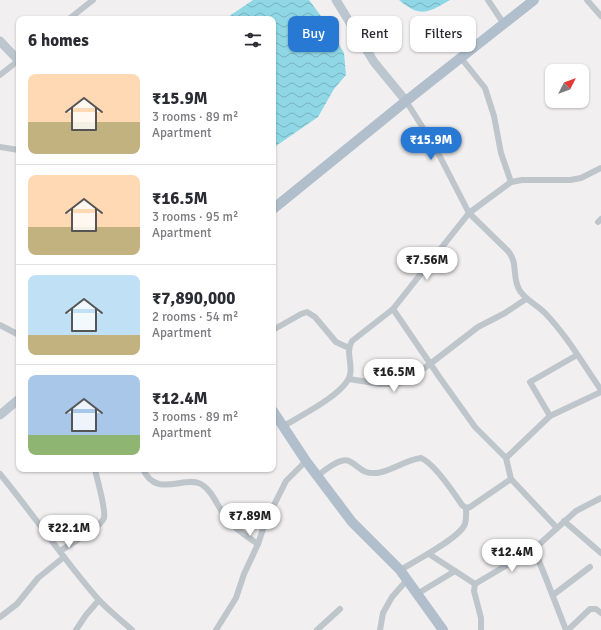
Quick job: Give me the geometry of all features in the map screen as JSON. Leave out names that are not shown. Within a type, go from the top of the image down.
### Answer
[{"type":"main road","points":[[276,207],[534,0]]},
{"type":"main road","points":[[276,416],[306,461],[352,522],[400,570],[444,630]]},
{"type":"street","points":[[73,16],[93,0]]},
{"type":"street","points":[[336,0],[374,62],[406,101],[435,148],[470,213],[511,255],[514,262],[517,286],[526,299],[544,312],[577,355],[601,391],[550,416],[506,458]]},
{"type":"street","points":[[488,0],[504,24]]},
{"type":"street","points":[[587,0],[601,16]]},
{"type":"street","points":[[0,41],[16,57]]},
{"type":"street","points":[[461,58],[485,88],[494,116],[501,152],[511,182]]},
{"type":"street","points":[[0,75],[16,62]]},
{"type":"street","points":[[0,147],[16,150]]},
{"type":"street","points":[[282,427],[340,390],[351,373],[350,344],[393,309],[470,213],[511,182],[522,180],[570,180],[581,178],[601,168]]},
{"type":"street","points":[[348,379],[381,384],[397,384],[406,381],[478,327],[505,313],[526,299]]},
{"type":"street","points":[[393,309],[475,427],[506,458],[511,479],[557,528]]},
{"type":"street","points":[[276,328],[307,312],[315,317],[336,342],[349,348]]},
{"type":"street","points":[[0,325],[16,333]]},
{"type":"street","points":[[550,416],[530,382],[577,355]]},
{"type":"street","points":[[0,415],[16,402]]},
{"type":"street","points":[[317,476],[333,464],[346,460],[361,471],[375,473],[385,471],[420,458],[427,462],[446,482],[462,505],[466,508]]},
{"type":"street","points":[[216,630],[236,598],[265,523],[286,481],[306,461]]},
{"type":"street","points":[[0,617],[19,601],[38,578],[62,554],[104,518],[103,506],[95,472]]},
{"type":"street","points":[[146,472],[148,477],[153,481],[161,484],[175,485],[191,482],[201,484],[209,492],[231,524],[258,544]]},
{"type":"street","points":[[0,474],[99,600],[132,630]]},
{"type":"street","points":[[466,508],[470,507],[511,479]]},
{"type":"street","points":[[475,584],[534,549],[576,511],[601,498]]},
{"type":"street","points":[[400,570],[429,554],[462,529],[465,524],[466,508]]},
{"type":"street","points":[[564,521],[601,553]]},
{"type":"street","points":[[534,549],[567,630],[590,609],[596,609],[601,613]]},
{"type":"street","points":[[429,554],[475,584]]},
{"type":"street","points":[[553,595],[590,567]]},
{"type":"street","points":[[417,594],[456,571]]},
{"type":"street","points":[[380,630],[383,613],[392,597],[407,580]]},
{"type":"street","points":[[475,584],[474,591],[482,618],[481,630]]},
{"type":"street","points":[[76,630],[86,614],[99,600]]},
{"type":"street","points":[[317,630],[340,609]]},
{"type":"water","points":[[253,0],[309,0],[321,16],[288,16],[288,52],[339,52],[339,44],[344,53],[346,75],[334,89],[318,117],[276,146],[276,16],[229,16]]},
{"type":"water","points":[[399,0],[450,0],[436,8],[424,12],[406,6]]}]
